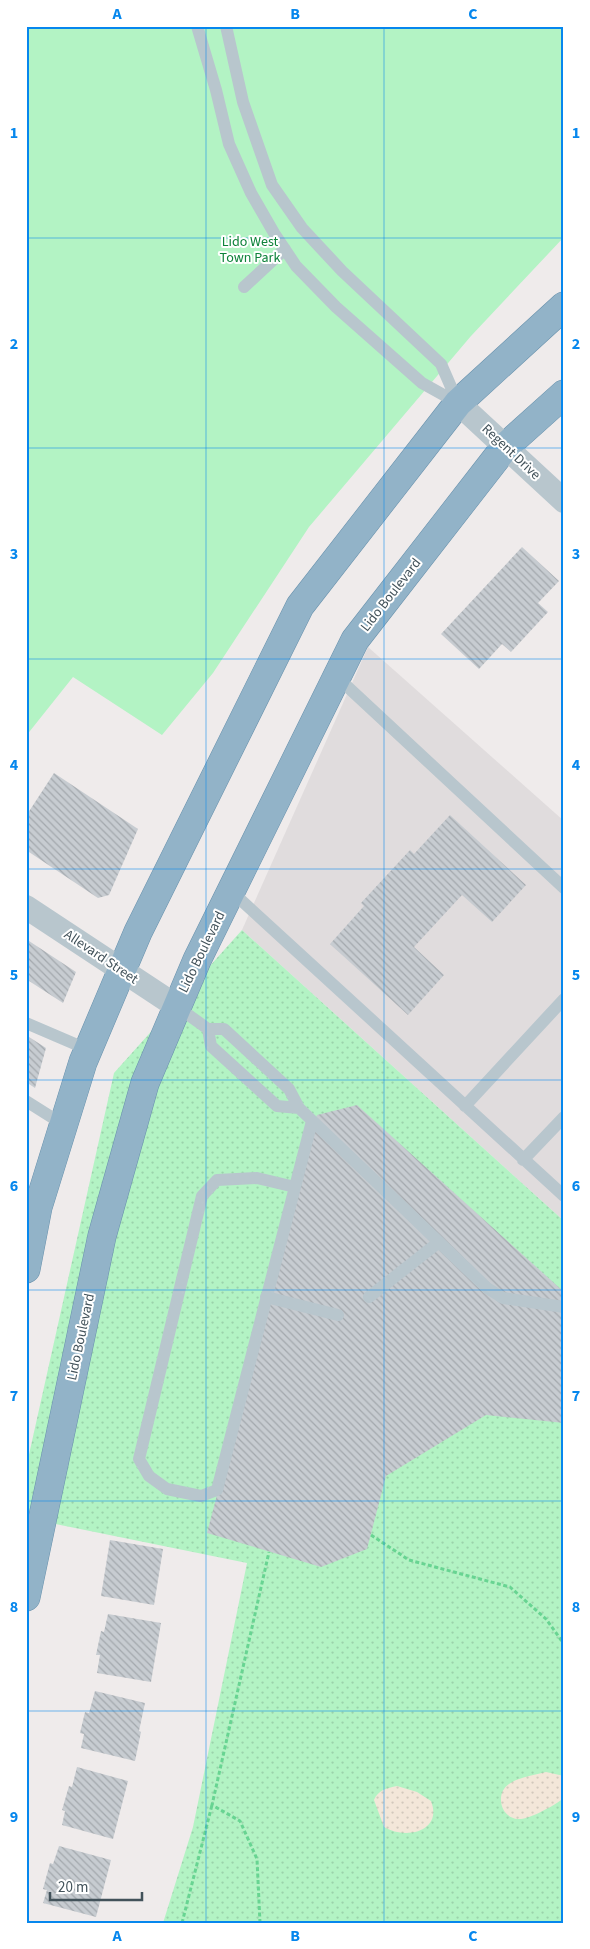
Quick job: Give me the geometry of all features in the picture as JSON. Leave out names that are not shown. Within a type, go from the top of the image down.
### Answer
[{"type":"highway","points":[[26,1269],[32,1203],[64,1125],[89,1050],[138,932],[300,606],[458,403],[564,306]]},
{"type":"highway","name":"Lido Boulevard","points":[[26,1597],[102,1236],[145,1083],[176,1006],[355,640],[505,447],[564,394]]},
{"type":"street","name":"Regent Drive","points":[[458,403],[564,501]]},
{"type":"street","name":"Allevard Street","points":[[26,907],[176,1006]]},
{"type":"lane","points":[[197,26],[216,90],[229,144],[251,193],[296,266],[336,307],[422,383],[458,403]]},
{"type":"lane","points":[[226,26],[243,102],[272,185],[302,228],[342,271],[441,364],[458,403]]},
{"type":"lane","points":[[244,287],[285,249]]},
{"type":"lane","points":[[337,677],[564,888]]},
{"type":"lane","points":[[231,891],[564,1196]]},
{"type":"lane","points":[[465,1106],[564,998]]},
{"type":"lane","points":[[176,1006],[208,1030],[224,1030],[289,1089],[299,1108],[312,1121],[488,1288],[503,1298],[564,1307]]},
{"type":"lane","points":[[31,1025],[89,1050]]},
{"type":"lane","points":[[208,1030],[211,1046],[277,1106],[299,1108]]},
{"type":"lane","points":[[26,1100],[64,1125]]},
{"type":"lane","points":[[524,1160],[564,1117]]},
{"type":"lane","points":[[295,1187],[257,1178],[217,1180],[202,1196],[139,1459],[149,1476],[167,1489],[201,1496],[217,1490],[312,1121]]},
{"type":"lane","points":[[369,1297],[439,1242]]},
{"type":"lane","points":[[266,1297],[338,1315]]},
{"type":"path","points":[[372,1535],[410,1560],[510,1587],[546,1619],[564,1644]]},
{"type":"path","points":[[182,1923],[212,1805],[269,1552]]},
{"type":"path","points":[[212,1805],[240,1821],[257,1859],[260,1923]]},
{"type":"shaded area","points":[[368,647],[564,821],[564,1221],[242,930]]},
{"type":"green space","name":"Lido West Town Park","points":[[26,26],[564,26],[564,237],[471,336],[309,527],[213,673],[162,735],[73,677],[26,736]]},
{"type":"green space","points":[[242,930],[564,1221],[564,1923],[163,1923],[193,1827],[247,1563],[26,1518],[26,1468],[114,1073]]},
{"type":"sand","points":[[546,1772],[564,1776],[564,1798],[535,1815],[523,1819],[512,1818],[507,1814],[501,1799],[505,1788],[509,1784],[527,1776]]},
{"type":"sand","points":[[397,1786],[417,1792],[431,1801],[432,1820],[427,1826],[411,1833],[393,1831],[384,1827],[374,1800],[380,1792]]},
{"type":"building","points":[[522,547],[559,581],[538,603],[548,612],[511,652],[502,644],[479,669],[441,634]]},
{"type":"building","points":[[54,773],[138,829],[109,895],[98,898],[26,850],[26,816]]},
{"type":"building","points":[[450,815],[526,885],[492,922],[462,895],[414,947],[444,975],[408,1015],[330,944],[364,906],[361,903],[410,850],[414,854]]},
{"type":"building","points":[[26,939],[76,972],[63,1003],[26,979]]},
{"type":"building","points":[[26,1035],[46,1048],[35,1088],[26,1082]]},
{"type":"building","points":[[357,1105],[564,1292],[564,1423],[486,1415],[386,1476],[367,1549],[321,1567],[207,1533],[317,1115]]},
{"type":"building","points":[[110,1540],[163,1549],[154,1605],[101,1596]]},
{"type":"building","points":[[108,1614],[161,1623],[151,1682],[97,1673],[100,1655],[96,1655],[101,1631],[104,1632]]},
{"type":"building","points":[[95,1691],[145,1703],[135,1761],[81,1748],[84,1734],[80,1733],[85,1712],[89,1713]]},
{"type":"building","points":[[77,1767],[128,1781],[113,1839],[62,1825],[65,1811],[62,1810],[69,1786],[72,1787]]},
{"type":"building","points":[[59,1846],[111,1860],[96,1917],[43,1903],[47,1890],[43,1889],[50,1863],[53,1864]]}]
